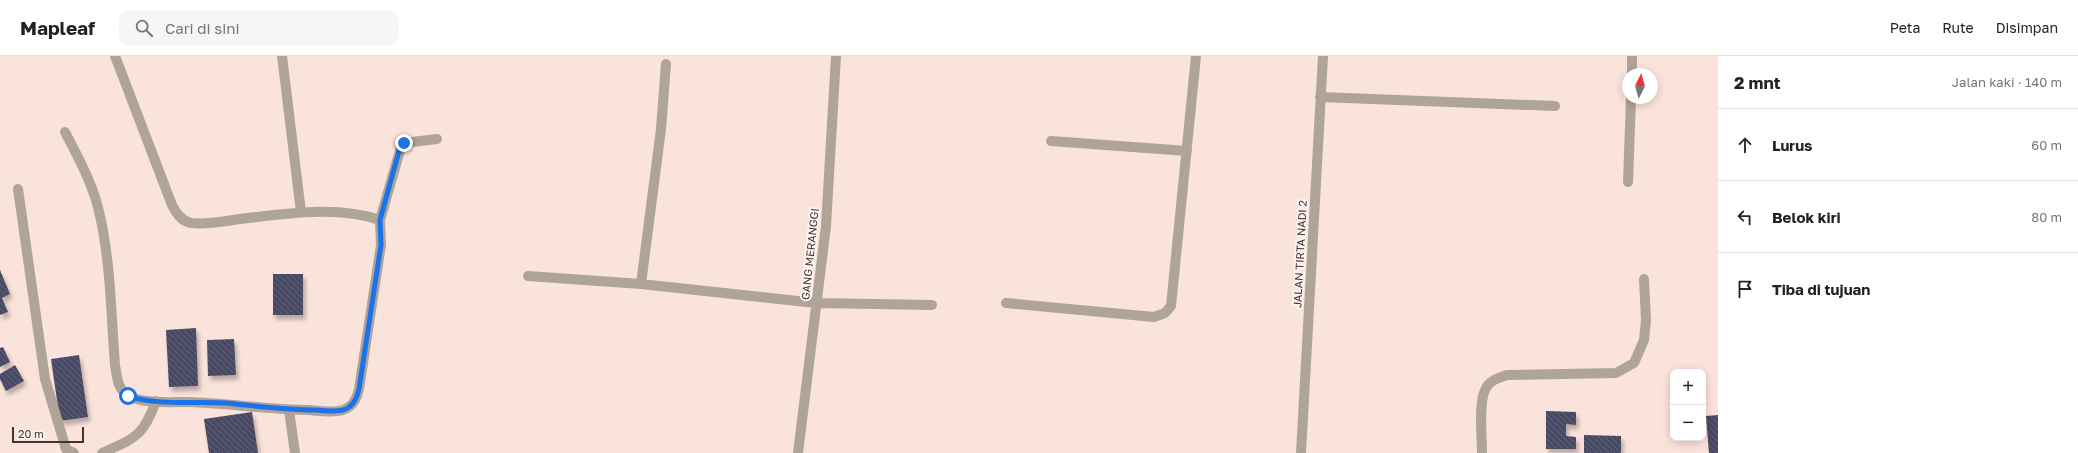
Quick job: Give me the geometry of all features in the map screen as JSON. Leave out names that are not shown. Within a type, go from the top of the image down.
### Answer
[{"type":"street","points":[[115,56],[172,205],[178,216],[190,223],[301,212],[355,214],[380,220]]},
{"type":"street","points":[[282,56],[301,212]]},
{"type":"street","name":"GANG MERANGGI","points":[[798,453],[826,226],[836,56]]},
{"type":"street","points":[[1006,303],[1154,317],[1165,313],[1171,306],[1196,56]]},
{"type":"street","name":"JALAN TIRTA NADI 2","points":[[1301,453],[1323,56]]},
{"type":"street","points":[[1632,56],[1632,68]]},
{"type":"street","points":[[642,284],[661,129],[666,64]]},
{"type":"street","points":[[1320,97],[1555,106]]},
{"type":"street","points":[[1628,182],[1631,104]]},
{"type":"street","points":[[65,132],[88,176],[100,216],[107,258],[114,365],[118,383],[122,391],[128,396],[156,401],[224,403],[289,410],[344,410],[351,405],[358,396],[381,245],[380,220],[401,146],[404,143],[437,139]]},
{"type":"street","points":[[1051,141],[1187,151]]},
{"type":"street","points":[[18,189],[45,379],[66,449],[74,453]]},
{"type":"street","points":[[528,276],[642,284],[816,303],[932,305]]},
{"type":"street","points":[[1482,453],[1483,398],[1486,388],[1491,382],[1507,375],[1616,373],[1634,363],[1644,340],[1646,320],[1644,279]]},
{"type":"street","points":[[102,453],[134,438],[148,422],[156,401]]},
{"type":"street","points":[[289,410],[295,453]]},
{"type":"building","points":[[0,270],[10,294],[2,298],[8,312],[0,315]]},
{"type":"building","points":[[273,274],[303,274],[303,315],[273,315]]},
{"type":"building","points":[[196,328],[198,386],[169,387],[166,330]]},
{"type":"building","points":[[234,339],[236,375],[208,376],[207,340]]},
{"type":"building","points":[[3,347],[10,362],[0,367],[0,348]]},
{"type":"building","points":[[79,355],[88,417],[60,421],[51,359]]},
{"type":"building","points":[[15,365],[24,381],[6,391],[0,379],[0,374]]},
{"type":"building","points":[[1546,411],[1576,412],[1576,425],[1566,424],[1566,436],[1576,437],[1576,449],[1546,449]]},
{"type":"building","points":[[252,412],[258,453],[209,453],[204,419]]},
{"type":"building","points":[[1718,415],[1718,453],[1709,453],[1706,416]]},
{"type":"building","points":[[1584,435],[1621,436],[1621,453],[1584,453]]},
{"type":"route","points":[[128,396],[156,401],[224,403],[289,410],[334,411],[344,410],[351,405],[358,396],[381,245],[380,220],[399,151],[404,143]]}]
